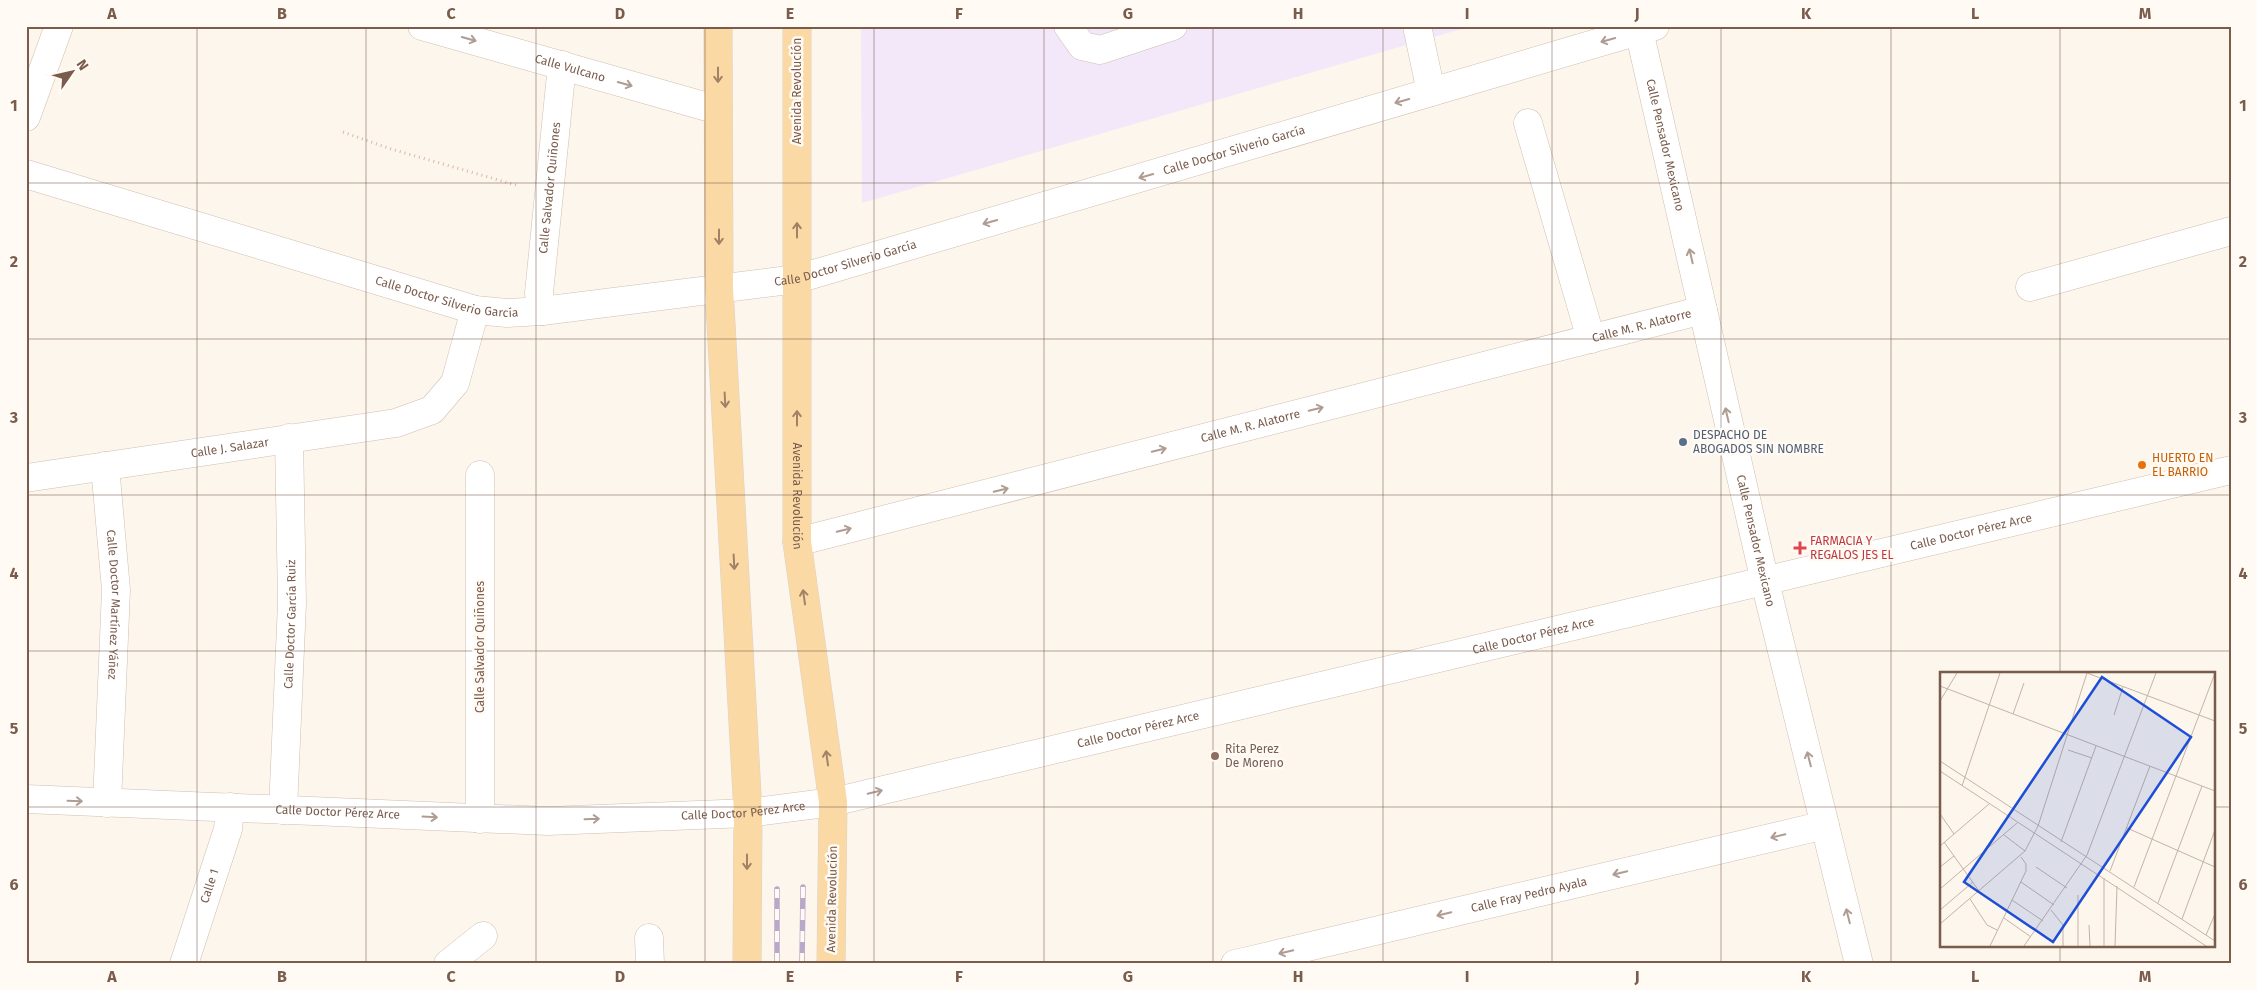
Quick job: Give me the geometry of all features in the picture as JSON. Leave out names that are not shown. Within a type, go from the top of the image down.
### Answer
[{"type":"main road","points":[[718,26],[718,288],[748,813],[747,964]]},
{"type":"main road","name":"Avenida Revolución","points":[[797,26],[796,542],[833,802],[831,964]]},
{"type":"street","points":[[26,117],[34,73],[59,26]]},
{"type":"street","name":"Calle Vulcano","points":[[422,26],[718,110]]},
{"type":"street","points":[[1068,26],[1082,46],[1100,50],[1173,26]]},
{"type":"street","points":[[1417,26],[1431,92]]},
{"type":"street","name":"Calle Doctor Silverio García","points":[[26,174],[475,310],[507,313],[542,311],[797,279],[1644,28]]},
{"type":"street","name":"Calle Pensador Mexicano","points":[[1644,28],[1703,310],[1765,582],[1859,964]]},
{"type":"street","name":"Calle Salvador Quiñones","points":[[542,311],[539,293],[562,66]]},
{"type":"street","points":[[1528,123],[1591,339]]},
{"type":"street","points":[[2030,287],[2231,231]]},
{"type":"street","name":"Calle J. Salazar","points":[[26,478],[396,423],[432,410],[455,383],[475,310]]},
{"type":"street","name":"Calle M. R. Alatorre","points":[[796,542],[1703,310]]},
{"type":"street","name":"Calle Doctor García Ruiz","points":[[283,810],[292,597],[289,438]]},
{"type":"street","name":"Calle Doctor Martínez Yáñez","points":[[105,466],[116,590],[107,803]]},
{"type":"street","name":"Calle Doctor Pérez Arce","points":[[26,799],[548,821],[748,813],[833,802],[2231,470]]},
{"type":"street","name":"Calle Salvador Quiñones","points":[[480,475],[480,819]]},
{"type":"street","name":"Calle 1","points":[[184,964],[228,829],[230,807]]},
{"type":"street","name":"Calle Fray Pedro Ayala","points":[[1237,964],[1825,825]]},
{"type":"street","points":[[448,964],[483,936]]},
{"type":"path","points":[[343,132],[391,149],[549,195]]},
{"type":"shaded area","points":[[861,26],[1472,26],[862,203]]},
{"type":"railway","points":[[802,964],[803,887]]},
{"type":"railway","points":[[777,889],[777,964]]},
{"type":"place","name":"DESPACHO DE ABOGADOS SIN NOMBRE","points":[[1683,442]]},
{"type":"place","name":"HUERTO EN EL BARRIO","points":[[2142,465]]},
{"type":"place","name":"FARMACIA Y REGALOS JES EL","points":[[1800,548]]},
{"type":"place","name":"Rita Perez De Moreno","points":[[1215,756]]}]
